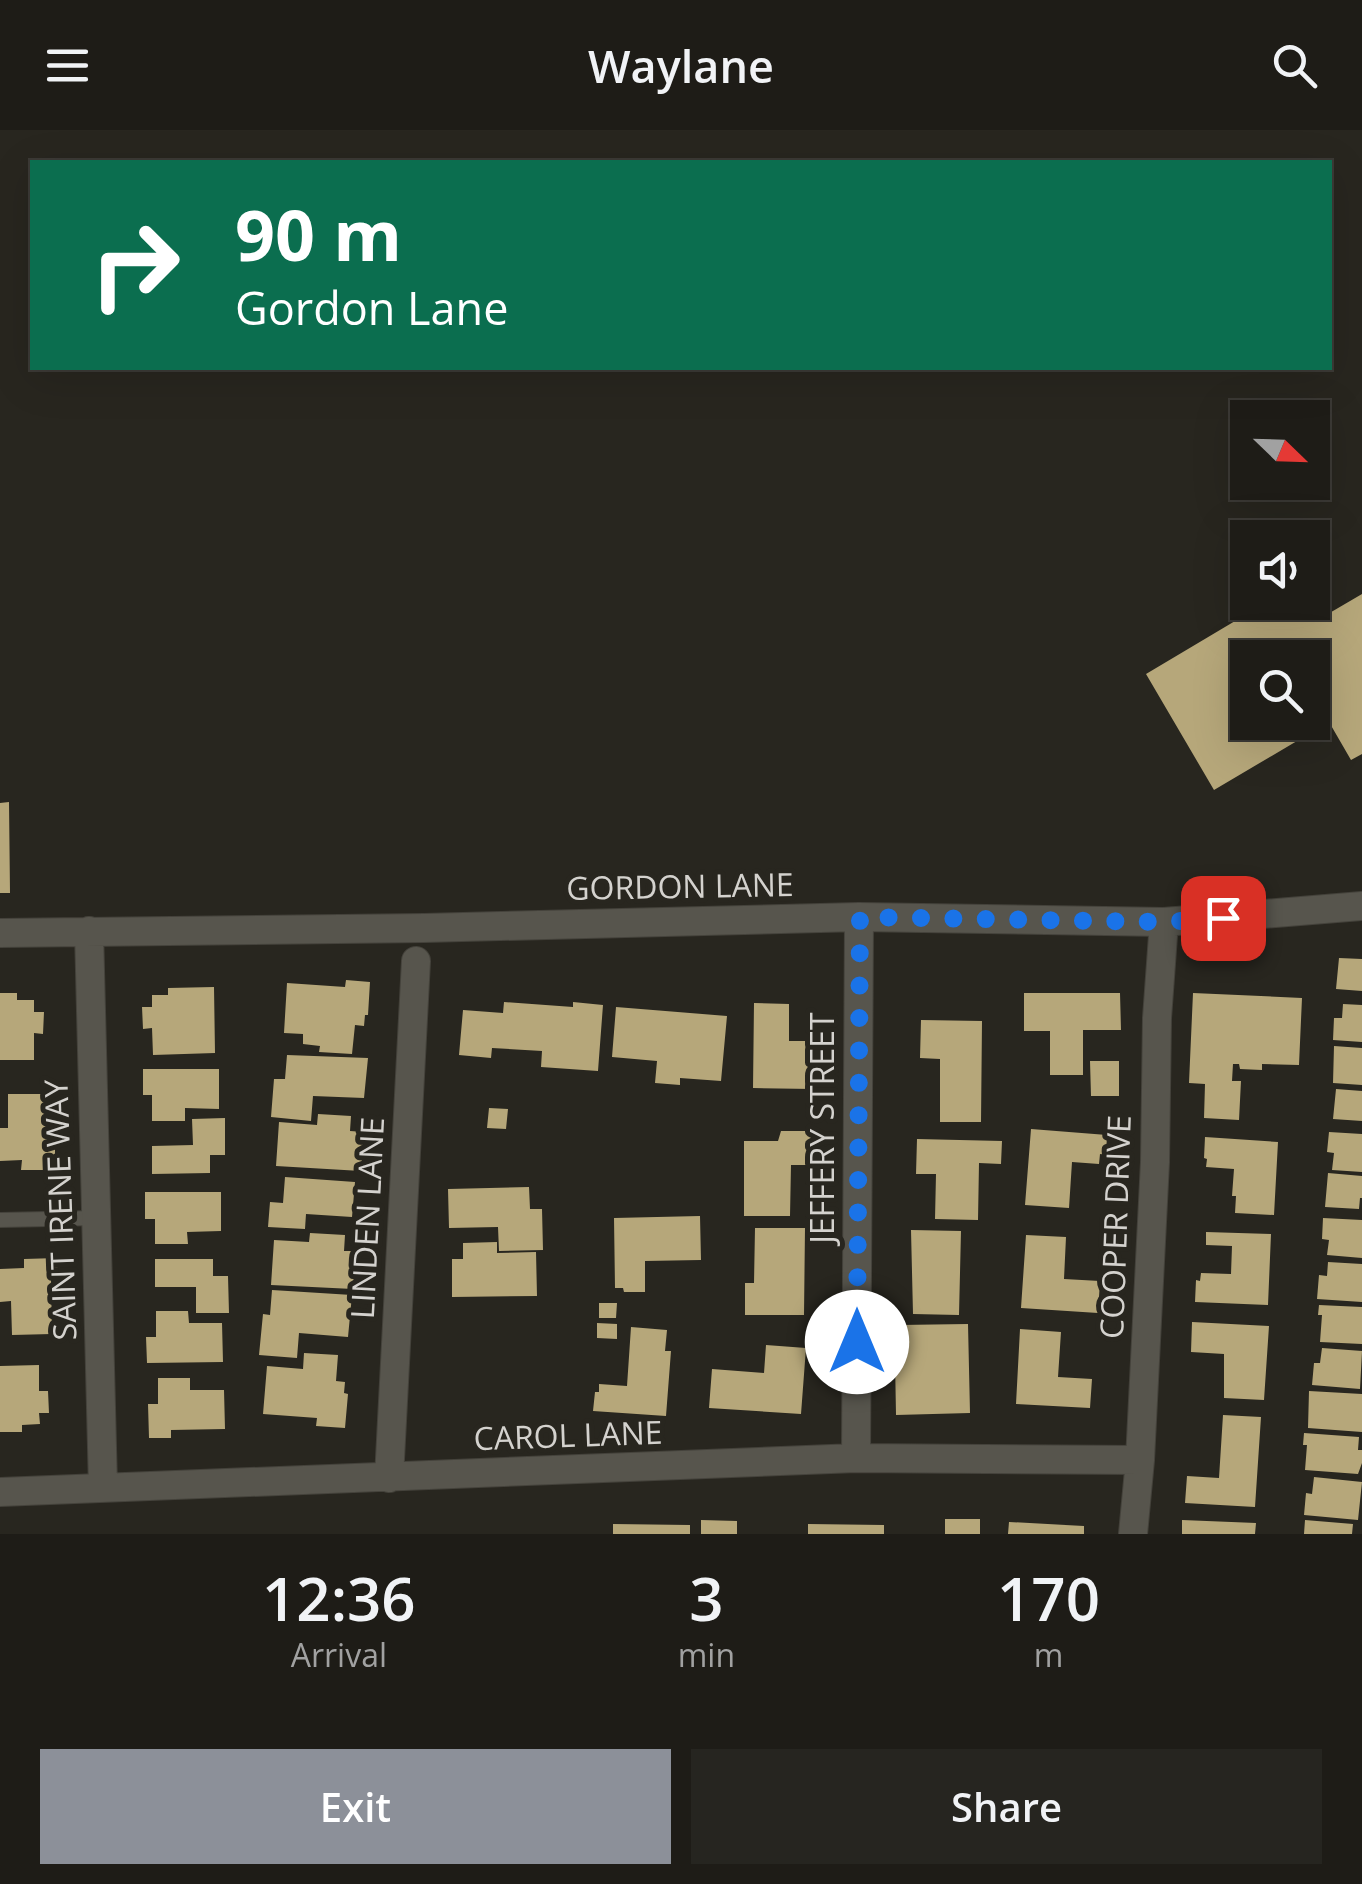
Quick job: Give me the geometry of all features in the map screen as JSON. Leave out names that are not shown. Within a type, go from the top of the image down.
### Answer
[{"type":"street","name":"GORDON LANE","points":[[0,933],[860,917],[1164,922],[1362,906]]},
{"type":"street","name":"JEFFERY STREET","points":[[856,1458],[860,917]]},
{"type":"street","name":"COOPER DRIVE","points":[[1133,1534],[1156,1162],[1157,1018],[1164,922]]},
{"type":"street","name":"SAINT IRENE WAY","points":[[89,931],[103,1487]]},
{"type":"street","name":"LINDEN LANE","points":[[388,1478],[416,961]]},
{"type":"street","name":"CAROL LANE","points":[[0,1492],[856,1458],[1140,1460]]},
{"type":"lane","points":[[416,961],[424,928]]},
{"type":"lane","points":[[0,1220],[96,1218]]},
{"type":"building","points":[[1362,594],[1362,754],[1351,760],[1330,724],[1330,640],[1230,640],[1230,740],[1299,740],[1214,790],[1146,674],[1237,620],[1330,620],[1330,613]]},
{"type":"building","points":[[9,802],[10,893],[0,893],[0,803]]},
{"type":"building","points":[[1339,958],[1362,959],[1362,991],[1336,989]]},
{"type":"building","points":[[346,980],[370,982],[368,1015],[364,1026],[355,1025],[352,1054],[319,1052],[320,1046],[303,1044],[303,1034],[284,1033],[287,983],[345,987]]},
{"type":"building","points":[[214,987],[215,1053],[153,1055],[152,1028],[143,1029],[142,1007],[152,1007],[152,995],[168,995],[168,988]]},
{"type":"building","points":[[0,993],[17,993],[17,1000],[34,1000],[34,1012],[44,1012],[43,1034],[34,1033],[34,1060],[0,1060]]},
{"type":"building","points":[[1024,993],[1120,993],[1121,1030],[1083,1030],[1083,1075],[1050,1075],[1050,1031],[1024,1031]]},
{"type":"building","points":[[1193,993],[1302,998],[1299,1065],[1262,1064],[1262,1070],[1240,1069],[1239,1064],[1233,1064],[1232,1081],[1241,1081],[1239,1120],[1204,1118],[1205,1084],[1189,1083]]},
{"type":"building","points":[[504,1002],[603,1005],[598,1071],[541,1067],[542,1051],[492,1048],[491,1058],[459,1055],[463,1010],[503,1013]]},
{"type":"building","points":[[754,1003],[789,1004],[789,1041],[813,1041],[813,1089],[753,1088]]},
{"type":"building","points":[[1343,1004],[1362,1005],[1362,1042],[1333,1040],[1334,1018],[1342,1018]]},
{"type":"building","points":[[616,1007],[727,1016],[721,1081],[680,1078],[680,1085],[655,1083],[657,1061],[612,1057]]},
{"type":"building","points":[[921,1020],[982,1021],[981,1122],[940,1122],[940,1059],[920,1058]]},
{"type":"building","points":[[1334,1046],[1362,1048],[1362,1085],[1333,1083]]},
{"type":"building","points":[[287,1055],[368,1058],[364,1098],[313,1096],[311,1121],[271,1117],[274,1079],[285,1079]]},
{"type":"building","points":[[1090,1061],[1119,1061],[1119,1096],[1091,1096]]},
{"type":"building","points":[[143,1069],[219,1069],[219,1109],[185,1108],[185,1121],[152,1121],[152,1095],[143,1095]]},
{"type":"building","points":[[1336,1089],[1362,1091],[1362,1121],[1333,1119]]},
{"type":"building","points":[[8,1094],[48,1094],[48,1148],[55,1148],[55,1170],[21,1170],[22,1160],[0,1161],[0,1128],[8,1128]]},
{"type":"building","points":[[489,1108],[508,1109],[506,1129],[487,1128]]},
{"type":"building","points":[[318,1114],[351,1116],[350,1131],[364,1132],[361,1171],[276,1166],[279,1122],[317,1125]]},
{"type":"building","points":[[225,1118],[225,1155],[210,1155],[210,1173],[152,1174],[152,1146],[193,1145],[192,1119]]},
{"type":"building","points":[[1031,1129],[1107,1135],[1106,1155],[1100,1154],[1099,1164],[1072,1162],[1069,1208],[1025,1205]]},
{"type":"building","points":[[781,1131],[812,1131],[812,1165],[791,1165],[790,1216],[744,1216],[744,1141],[778,1141]]},
{"type":"building","points":[[1329,1132],[1362,1134],[1362,1172],[1332,1170],[1334,1153],[1327,1152]]},
{"type":"building","points":[[1205,1137],[1278,1142],[1274,1215],[1235,1213],[1234,1169],[1206,1167]]},
{"type":"building","points":[[917,1139],[1002,1141],[1001,1164],[979,1163],[978,1220],[935,1219],[936,1174],[916,1174]]},
{"type":"building","points":[[1328,1173],[1362,1176],[1359,1209],[1325,1207]]},
{"type":"building","points":[[285,1177],[355,1182],[352,1217],[306,1214],[305,1229],[268,1227],[270,1202],[283,1203]]},
{"type":"building","points":[[529,1187],[530,1209],[542,1209],[543,1250],[499,1251],[498,1227],[449,1228],[448,1189]]},
{"type":"building","points":[[145,1192],[221,1192],[221,1231],[187,1232],[188,1244],[155,1244],[155,1219],[145,1219]]},
{"type":"building","points":[[700,1216],[701,1260],[645,1261],[645,1292],[615,1288],[614,1218]]},
{"type":"building","points":[[1323,1218],[1362,1220],[1362,1258],[1327,1255],[1329,1240],[1322,1239]]},
{"type":"building","points":[[755,1228],[805,1228],[804,1315],[745,1315],[745,1283],[754,1283]]},
{"type":"building","points":[[911,1230],[961,1231],[959,1315],[913,1314]]},
{"type":"building","points":[[1206,1232],[1271,1234],[1268,1305],[1195,1302],[1196,1280],[1200,1281],[1201,1273],[1231,1274],[1232,1246],[1206,1245]]},
{"type":"building","points":[[310,1233],[345,1235],[344,1251],[355,1251],[353,1289],[271,1285],[274,1240],[309,1242]]},
{"type":"building","points":[[1026,1235],[1066,1237],[1064,1279],[1100,1281],[1098,1313],[1021,1308]]},
{"type":"building","points":[[497,1242],[497,1253],[536,1252],[537,1296],[452,1297],[452,1259],[463,1259],[463,1243]]},
{"type":"building","points":[[57,1258],[58,1280],[51,1280],[52,1334],[12,1335],[11,1301],[0,1302],[0,1269],[24,1268],[24,1259]]},
{"type":"building","points":[[155,1259],[213,1259],[213,1276],[228,1276],[229,1313],[196,1313],[196,1287],[155,1287]]},
{"type":"building","points":[[1328,1262],[1362,1264],[1362,1302],[1317,1299],[1319,1275],[1327,1276]]},
{"type":"building","points":[[272,1290],[352,1295],[348,1337],[299,1333],[297,1358],[259,1355],[263,1314],[270,1315]]},
{"type":"building","points":[[599,1303],[617,1303],[616,1318],[599,1318]]},
{"type":"building","points":[[1319,1305],[1362,1307],[1362,1344],[1320,1342]]},
{"type":"building","points":[[156,1311],[188,1311],[189,1323],[222,1323],[223,1362],[147,1363],[146,1337],[156,1337]]},
{"type":"building","points":[[1192,1322],[1269,1326],[1264,1400],[1224,1398],[1224,1354],[1191,1352]]},
{"type":"building","points":[[597,1323],[617,1324],[617,1339],[597,1338]]},
{"type":"building","points":[[968,1324],[970,1413],[896,1415],[899,1325]]},
{"type":"building","points":[[631,1327],[667,1330],[665,1351],[671,1351],[666,1416],[593,1411],[599,1384],[627,1386]]},
{"type":"building","points":[[1020,1329],[1061,1332],[1058,1377],[1092,1379],[1090,1408],[1016,1404]]},
{"type":"building","points":[[766,1345],[806,1348],[801,1414],[709,1408],[712,1369],[764,1373]]},
{"type":"building","points":[[1322,1348],[1362,1351],[1360,1389],[1312,1385],[1314,1363],[1320,1363]]},
{"type":"building","points":[[304,1353],[338,1355],[336,1381],[345,1382],[344,1393],[348,1394],[345,1428],[316,1426],[317,1418],[263,1414],[267,1366],[303,1369]]},
{"type":"building","points":[[39,1365],[39,1391],[48,1391],[49,1413],[39,1413],[40,1424],[22,1425],[22,1432],[0,1432],[0,1366]]},
{"type":"building","points":[[158,1378],[190,1378],[190,1390],[224,1390],[225,1429],[171,1430],[171,1438],[149,1438],[148,1404],[158,1404]]},
{"type":"building","points":[[1309,1391],[1362,1394],[1362,1432],[1308,1428]]},
{"type":"building","points":[[1223,1415],[1261,1417],[1255,1507],[1185,1503],[1187,1476],[1219,1478]]},
{"type":"building","points":[[1304,1433],[1359,1437],[1362,1463],[1358,1474],[1305,1470]]},
{"type":"building","points":[[1314,1477],[1362,1482],[1358,1520],[1304,1515],[1306,1493],[1312,1494]]},
{"type":"building","points":[[945,1519],[980,1519],[980,1534],[945,1534]]},
{"type":"building","points":[[701,1520],[737,1521],[737,1534],[701,1534]]},
{"type":"building","points":[[1182,1520],[1256,1523],[1255,1534],[1182,1534]]},
{"type":"building","points":[[1305,1520],[1353,1524],[1352,1534],[1304,1534]]},
{"type":"building","points":[[1009,1522],[1084,1526],[1084,1534],[1008,1534]]},
{"type":"building","points":[[613,1524],[690,1525],[690,1534],[613,1534]]},
{"type":"building","points":[[808,1524],[884,1525],[884,1534],[808,1534]]},
{"type":"route","points":[[857,1342],[860,917],[1164,922],[1223,918]]}]
